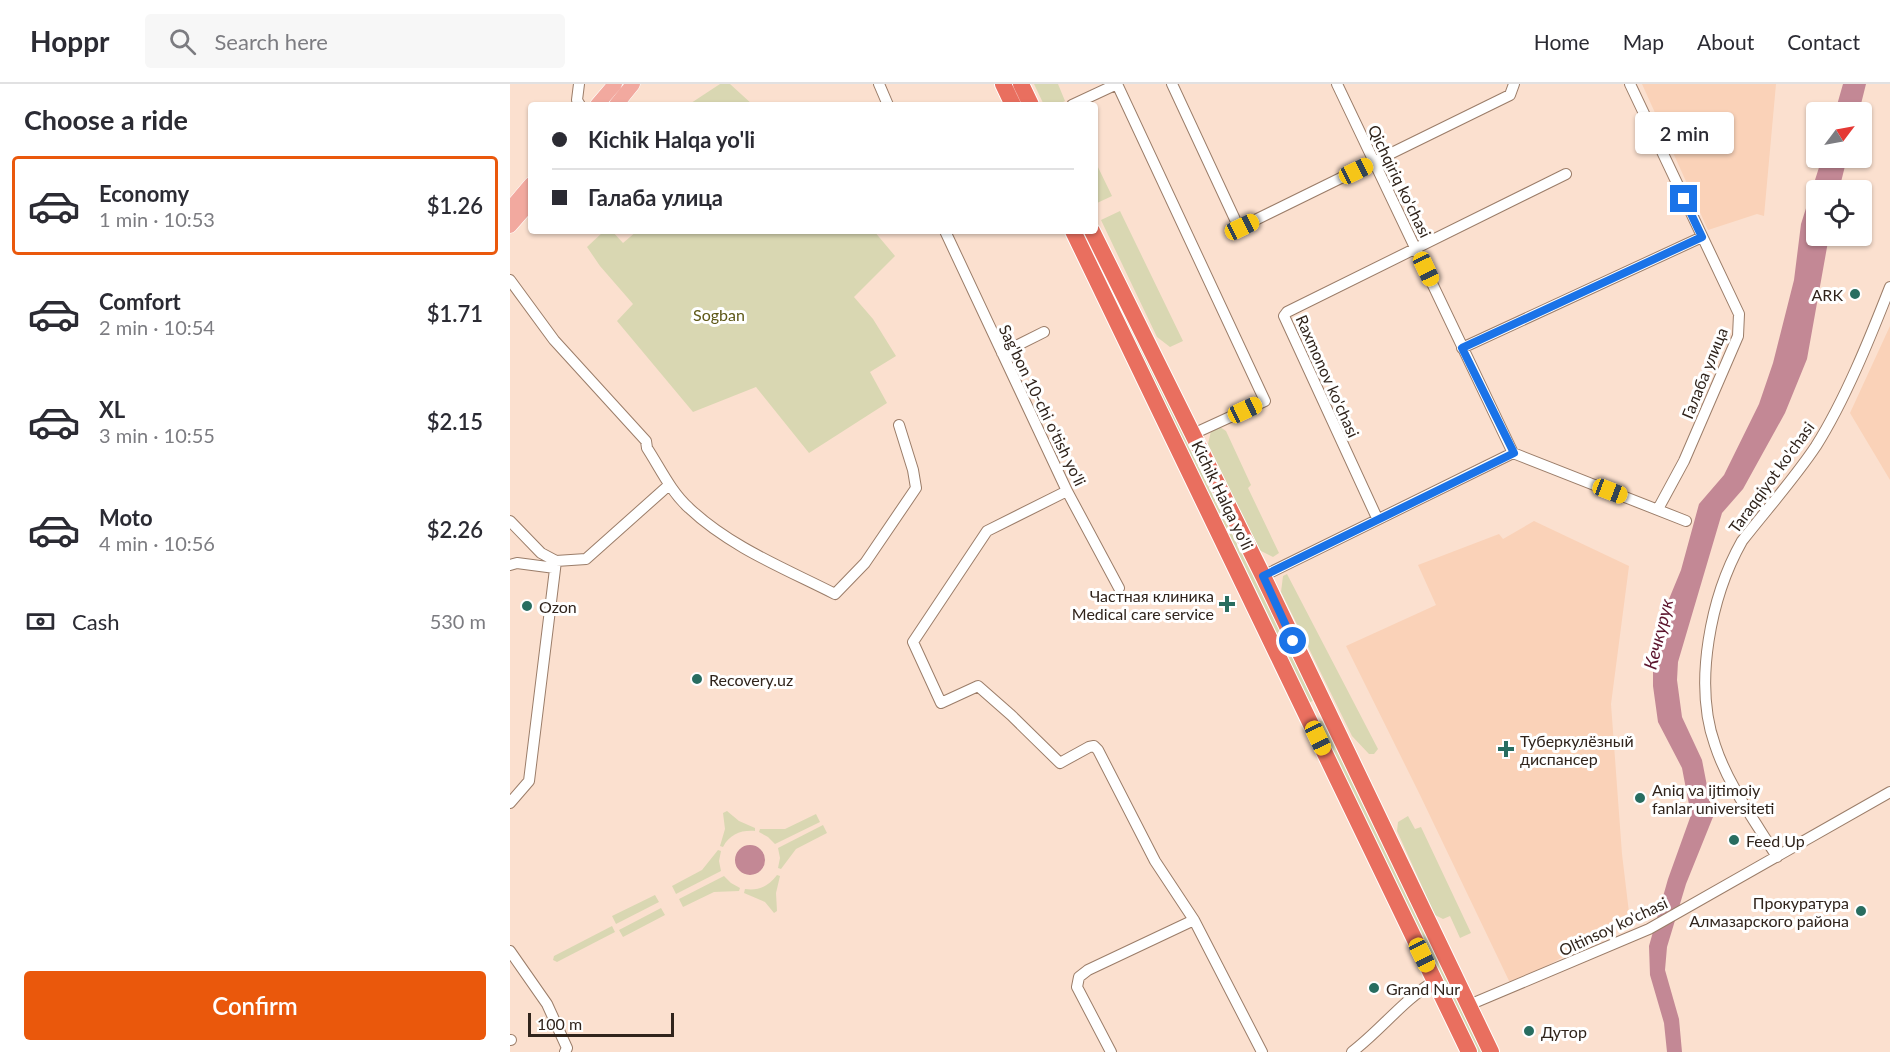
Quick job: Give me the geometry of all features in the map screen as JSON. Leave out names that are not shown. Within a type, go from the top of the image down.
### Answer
[{"type":"highway","points":[[1003,84],[1012,102]]},
{"type":"highway","points":[[1021,84],[1030,102]]},
{"type":"highway","name":"Kichik Halqa yo'li","points":[[1079,234],[1468,1051]]},
{"type":"highway","name":"Kichik Halqa yo'li","points":[[1093,234],[1263,576],[1491,1052]]},
{"type":"highway","points":[[1309,720],[1328,712]]},
{"type":"main road","points":[[600,102],[615,84]]},
{"type":"main road","points":[[618,102],[633,84]]},
{"type":"main road","points":[[510,209],[528,188]]},
{"type":"main road","points":[[510,226],[528,205]]},
{"type":"street","points":[[578,102],[579,84]]},
{"type":"street","points":[[879,84],[887,102]]},
{"type":"street","points":[[1078,102],[1117,84],[1265,401],[1193,434]]},
{"type":"street","points":[[1172,84],[1239,228],[1510,95],[1514,84]]},
{"type":"street","name":"Qichqiriq ko'chasi","points":[[1337,84],[1514,453]]},
{"type":"street","name":"Галаба улица","points":[[1630,84],[1739,314],[1738,336],[1684,461],[1658,509]]},
{"type":"street","points":[[1417,249],[1566,174]]},
{"type":"street","name":"Sag'bon 10-chi o'tish yo'li","points":[[946,234],[1067,490],[1119,588]]},
{"type":"street","points":[[1462,348],[1702,237]]},
{"type":"street","name":"Raxmonov ko'chasi","points":[[1377,518],[1284,316],[1287,312],[1417,249]]},
{"type":"street","points":[[510,280],[554,340],[646,441],[647,448],[669,485],[688,508],[737,544],[836,594],[866,563],[915,488],[913,470],[899,425]]},
{"type":"street","name":"Taraqqiyot ko'chasi","points":[[1777,857],[1730,780],[1711,732],[1706,705],[1706,678],[1714,619],[1720,592],[1736,552],[1742,541],[1805,461],[1826,428],[1874,328],[1890,287]]},
{"type":"street","points":[[1002,353],[1044,332]]},
{"type":"street","points":[[1263,576],[1377,518],[1514,453],[1686,521]]},
{"type":"street","points":[[510,565],[517,563],[556,565],[586,559],[669,485]]},
{"type":"street","points":[[1067,490],[987,531],[912,642],[941,703],[946,703],[974,686],[978,686],[1005,708],[1060,762],[1089,747],[1094,746],[1098,750],[1155,861],[1194,920],[1262,1052]]},
{"type":"street","points":[[510,521],[556,565]]},
{"type":"street","points":[[510,803],[529,781],[556,565]]},
{"type":"street","name":"Oltinsoy ko'chasi","points":[[1469,1005],[1649,929],[1890,792]]},
{"type":"street","points":[[1111,1052],[1077,987],[1079,977],[1088,970],[1194,920]]},
{"type":"street","points":[[510,951],[547,1004],[567,1048],[565,1052]]},
{"type":"street","points":[[1352,1052],[1422,988],[1435,981]]},
{"type":"shaded area","points":[[1642,84],[1776,84],[1764,216],[1757,214],[1708,230]]},
{"type":"shaded area","points":[[1843,84],[1866,84],[1862,102],[1838,102]]},
{"type":"shaded area","points":[[1819,168],[1844,168],[1842,180],[1815,180]]},
{"type":"shaded area","points":[[1806,208],[1806,246],[1827,246],[1807,359],[1785,413],[1743,489],[1722,513],[1678,662],[1677,680],[1682,717],[1702,760],[1713,817],[1686,884],[1667,947],[1665,970],[1679,1019],[1682,1052],[1667,1052],[1664,1023],[1650,975],[1649,946],[1668,879],[1691,815],[1682,768],[1658,722],[1653,686],[1653,659],[1662,616],[1681,570],[1699,504],[1724,475],[1759,404],[1773,363],[1794,280],[1801,224]]},
{"type":"shaded area","points":[[1890,326],[1890,480],[1850,413]]},
{"type":"shaded area","name":"Туберкулёзный диспансер","points":[[1534,521],[1629,566],[1611,704],[1622,854],[1630,921],[1511,985],[1346,646],[1436,605],[1418,565],[1499,534],[1503,539]]},
{"type":"shaded area","points":[[750,845],[756,846],[764,854],[764,866],[756,874],[750,875],[744,874],[736,866],[735,860],[736,854],[744,846]]},
{"type":"green space","points":[[720,84],[730,84],[750,102],[693,102]]},
{"type":"green space","points":[[1034,84],[1058,84],[1065,101],[1043,102]]},
{"type":"green space","points":[[1098,167],[1112,196],[1098,203]]},
{"type":"green space","points":[[1120,211],[1183,341],[1170,347],[1157,337],[1101,220]]},
{"type":"green space","name":"Sogban","points":[[601,234],[615,234],[623,243],[634,234],[877,234],[895,256],[854,297],[873,319],[896,356],[870,372],[887,403],[809,453],[756,387],[693,412],[617,321],[633,304],[600,266],[587,247]]},
{"type":"green space","points":[[1092,244],[1314,700],[1309,703],[1086,246]]},
{"type":"green space","points":[[1220,427],[1226,431],[1251,485],[1248,488],[1279,553],[1273,557],[1259,550],[1208,444],[1211,431]]},
{"type":"green space","points":[[1287,574],[1378,749],[1374,754],[1369,754],[1352,736],[1281,592],[1283,576]]},
{"type":"green space","points":[[1324,720],[1483,1052],[1475,1052],[1318,722]]},
{"type":"green space","points":[[727,811],[739,821],[755,828],[755,831],[736,834],[723,847],[720,846],[725,829],[723,813]]},
{"type":"green space","points":[[816,814],[820,822],[775,844],[759,832],[760,829],[785,829]]},
{"type":"green space","points":[[1408,816],[1415,829],[1421,827],[1471,933],[1460,938],[1450,916],[1443,919],[1435,915],[1397,831],[1398,822]]},
{"type":"green space","points":[[823,825],[827,833],[796,849],[781,869],[778,868],[780,858],[778,848]]},
{"type":"green space","points":[[718,850],[721,851],[719,861],[721,871],[676,894],[672,886],[702,870]]},
{"type":"green space","points":[[777,875],[780,876],[776,893],[777,911],[774,913],[765,902],[744,893],[745,889],[763,887]]},
{"type":"green space","points":[[724,876],[740,888],[739,891],[714,892],[683,907],[679,899]]},
{"type":"green space","points":[[655,895],[659,902],[616,924],[612,916]]},
{"type":"green space","points":[[661,908],[665,915],[623,937],[619,930]]},
{"type":"green space","points":[[612,926],[615,932],[557,962],[553,960],[554,956]]},
{"type":"place","name":"ARK","points":[[1855,294]]},
{"type":"place","name":"Частная клиника Medical care service","points":[[1227,604]]},
{"type":"place","name":"Ozon","points":[[527,606]]},
{"type":"place","name":"Recovery.uz","points":[[697,679]]},
{"type":"place","name":"Туберкулёзный диспансер","points":[[1506,749]]},
{"type":"place","name":"Aniq va ijtimoiy fanlar universiteti","points":[[1640,798]]},
{"type":"place","name":"Feed Up","points":[[1734,840]]},
{"type":"place","name":"Прокуратура Алмазарского района","points":[[1861,911]]},
{"type":"place","name":"Grand Nur","points":[[1374,988]]},
{"type":"place","name":"Дутор","points":[[1529,1031]]},
{"type":"route","points":[[1293,641],[1263,576],[1377,518],[1514,453],[1462,348],[1702,237],[1684,199]]},
{"type":"water label","name":"Кечкурук","points":[[1658,634]]}]
